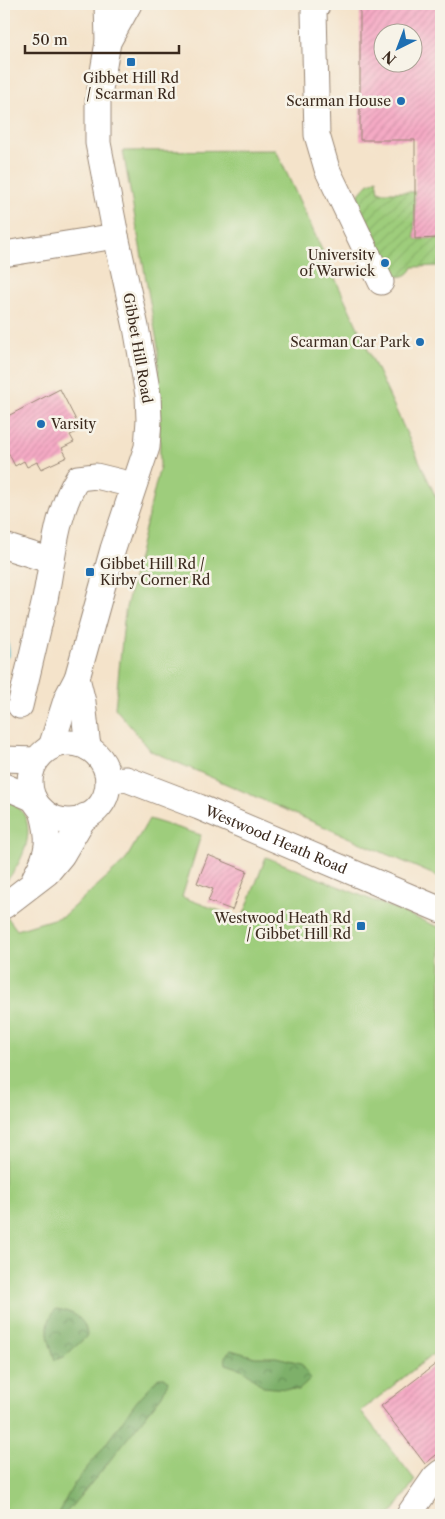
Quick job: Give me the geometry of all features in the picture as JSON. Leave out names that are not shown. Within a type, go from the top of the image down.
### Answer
[{"type":"street","name":"Gibbet Hill Road","points":[[44,753],[67,697],[77,678],[110,558],[147,447],[148,395],[98,143],[98,101],[108,42],[107,4]]},
{"type":"street","name":"Gibbet Hill Road","points":[[108,42],[129,4]]},
{"type":"street","points":[[318,4],[314,11],[317,135],[327,169],[381,282]]},
{"type":"street","points":[[4,254],[116,236]]},
{"type":"street","points":[[20,706],[55,542],[70,490],[78,478],[96,476],[133,485]]},
{"type":"street","points":[[5,546],[52,561]]},
{"type":"street","name":"Gibbet Hill Road","points":[[77,678],[83,702],[88,748]]},
{"type":"street","points":[[4,759],[44,753],[65,743],[74,743],[88,748],[99,757],[108,780],[106,794],[100,804],[92,813],[78,820],[63,820],[48,815],[38,804],[4,786]]},
{"type":"street","points":[[30,886],[42,864],[47,848],[48,830],[30,788],[31,772],[44,753]]},
{"type":"street","name":"Westwood Heath Road","points":[[108,780],[126,779],[199,807],[441,910]]},
{"type":"street","points":[[4,906],[47,873],[62,855],[85,816]]},
{"type":"street","points":[[410,1514],[441,1472]]},
{"type":"green space","points":[[276,150],[441,508],[441,878],[151,751],[115,708],[125,612],[160,466],[158,347],[123,151]]},
{"type":"green space","points":[[377,179],[379,192],[415,192],[415,239],[441,238],[441,266],[413,267],[404,276],[391,275],[359,208],[359,194],[368,184]]},
{"type":"green space","points":[[4,798],[20,809],[28,827],[28,838],[16,868],[4,884]]},
{"type":"green space","points":[[149,819],[201,835],[182,897],[242,919],[266,857],[441,928],[441,1348],[361,1411],[415,1480],[391,1515],[4,1515],[4,921],[8,918],[17,930],[63,916],[125,861]]},
{"type":"green space","points":[[56,1309],[77,1316],[84,1324],[87,1336],[64,1357],[55,1360],[49,1340],[48,1327],[49,1321]]},
{"type":"green space","points":[[231,1350],[255,1357],[276,1357],[301,1363],[311,1379],[299,1390],[263,1387],[244,1370],[226,1364],[225,1356]]},
{"type":"green space","points":[[159,1377],[165,1377],[168,1382],[162,1395],[64,1515],[57,1515],[74,1484],[137,1401]]},
{"type":"building","name":"Scarman House","points":[[441,4],[441,238],[415,239],[415,140],[360,140],[360,5]]},
{"type":"building","name":"Varsity","points":[[60,389],[81,430],[70,435],[74,442],[62,448],[67,457],[41,469],[37,462],[27,467],[24,461],[15,466],[4,444],[4,418]]},
{"type":"building","points":[[208,855],[247,871],[232,910],[208,901],[213,889],[197,883]]},
{"type":"building","points":[[441,1360],[441,1451],[425,1464],[381,1406]]},
{"type":"waterway","points":[[4,629],[7,654],[4,656]]},
{"type":"place","name":"Gibbet Hill Rd / Scarman Rd","points":[[131,62]]},
{"type":"place","name":"Scarman House","points":[[401,101]]},
{"type":"place","name":"University of Warwick","points":[[385,263]]},
{"type":"place","name":"Scarman Car Park","points":[[420,342]]},
{"type":"place","name":"Varsity","points":[[41,424]]},
{"type":"place","name":"Gibbet Hill Rd / Kirby Corner Rd","points":[[90,572]]},
{"type":"place","name":"Westwood Heath Rd / Gibbet Hill Rd","points":[[361,926]]}]
